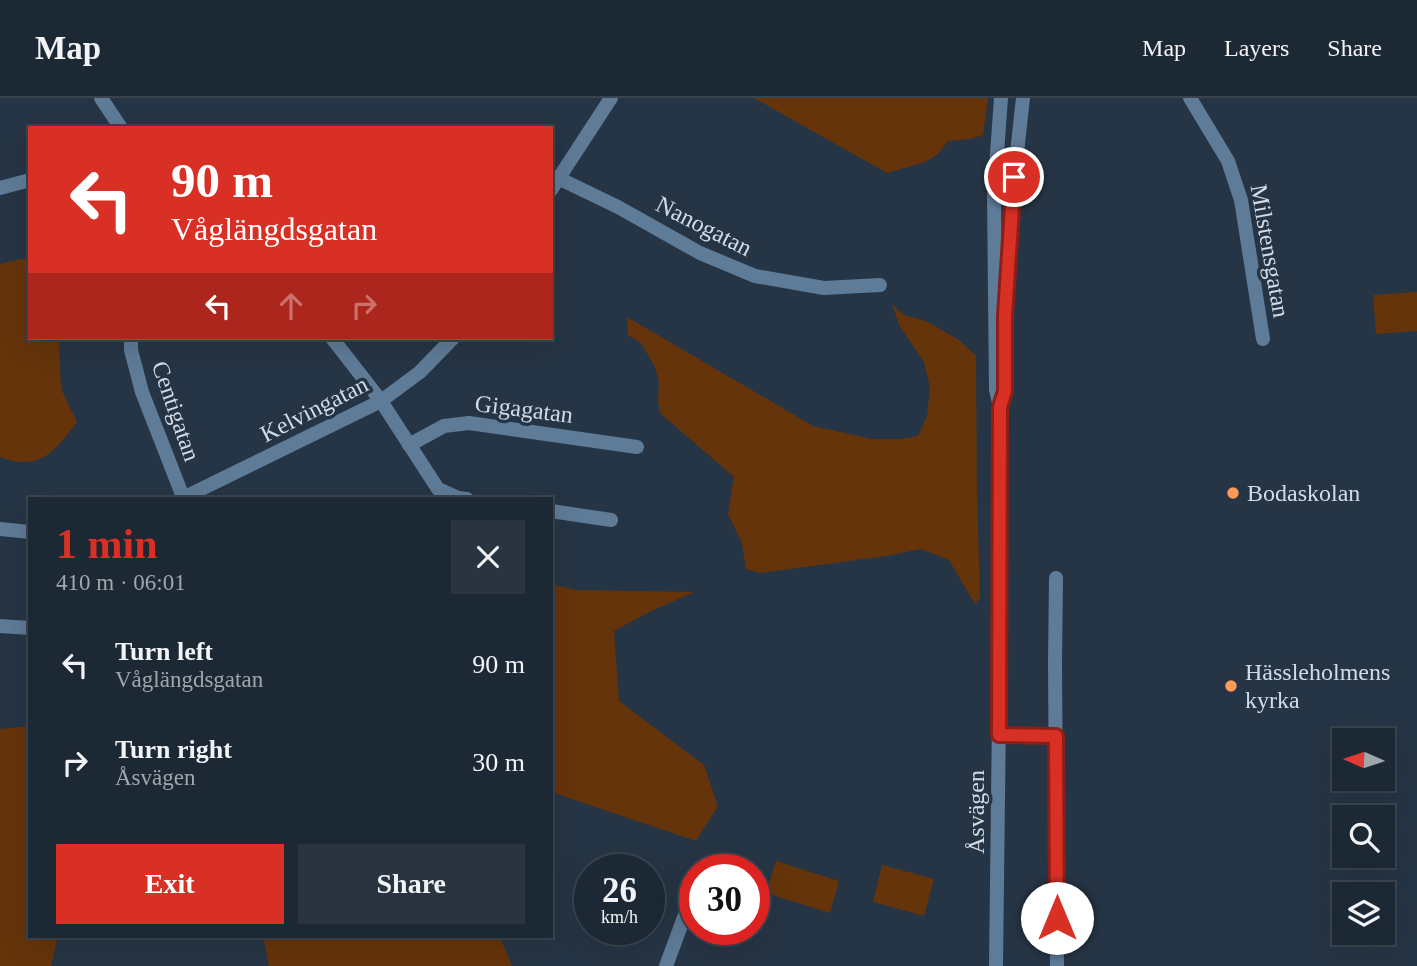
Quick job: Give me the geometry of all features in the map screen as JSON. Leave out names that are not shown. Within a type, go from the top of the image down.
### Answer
[{"type":"street","points":[[101,98],[120,126]]},
{"type":"street","points":[[555,184],[611,98]]},
{"type":"street","name":"Åsvägen","points":[[996,966],[1000,407],[996,390],[994,223],[1001,98]]},
{"type":"street","name":"Åsvägen","points":[[1000,407],[1005,391],[1005,316],[1023,98]]},
{"type":"street","name":"Milstensgatan","points":[[1190,98],[1223,153],[1241,200],[1263,339]]},
{"type":"street","points":[[0,188],[28,181]]},
{"type":"street","name":"Nanogatan","points":[[555,184],[618,206],[700,253],[755,276],[824,288],[880,285]]},
{"type":"street","name":"Centigatan","points":[[131,340],[142,392],[182,497]]},
{"type":"street","points":[[334,340],[381,401],[438,489],[456,497]]},
{"type":"street","name":"Kelvingatan","points":[[184,497],[381,401],[421,372],[451,340]]},
{"type":"street","name":"Gigagatan","points":[[409,445],[444,426],[469,423],[638,447]]},
{"type":"street","points":[[553,511],[611,520]]},
{"type":"street","points":[[0,529],[28,532]]},
{"type":"street","points":[[1056,578],[1057,966]]},
{"type":"street","points":[[0,626],[28,628]]},
{"type":"street","points":[[999,735],[1056,736]]},
{"type":"street","points":[[666,966],[679,931]]},
{"type":"shaded area","points":[[754,98],[988,98],[983,135],[948,141],[938,154],[925,162],[887,173]]},
{"type":"shaded area","points":[[28,257],[28,340],[59,340],[61,389],[77,422],[54,450],[36,460],[26,462],[0,457],[0,264]]},
{"type":"shaded area","points":[[1417,292],[1417,331],[1376,334],[1373,295]]},
{"type":"shaded area","points":[[892,304],[904,315],[926,321],[959,340],[976,356],[980,598],[975,604],[949,560],[921,549],[761,573],[746,569],[742,543],[728,514],[734,477],[660,413],[659,382],[655,367],[641,343],[628,335],[627,317],[813,426],[872,439],[901,439],[918,436],[927,416],[930,387],[924,362],[899,325]]},
{"type":"shaded area","points":[[553,584],[576,590],[694,592],[614,631],[619,701],[704,765],[718,806],[696,841],[553,793]]},
{"type":"shaded area","points":[[28,726],[28,938],[58,938],[51,966],[0,966],[0,729]]},
{"type":"shaded area","points":[[776,861],[839,881],[830,913],[770,894],[770,880]]},
{"type":"shaded area","points":[[882,865],[934,879],[924,916],[873,902]]},
{"type":"shaded area","points":[[263,938],[501,938],[512,966],[269,966]]},
{"type":"place","name":"Bodaskolan","points":[[1233,493]]},
{"type":"place","name":"Hässleholmens kyrka","points":[[1231,686]]},
{"type":"route","points":[[1014,177],[1005,316],[1005,391],[1000,407],[999,735],[1056,736],[1057,918]]}]
